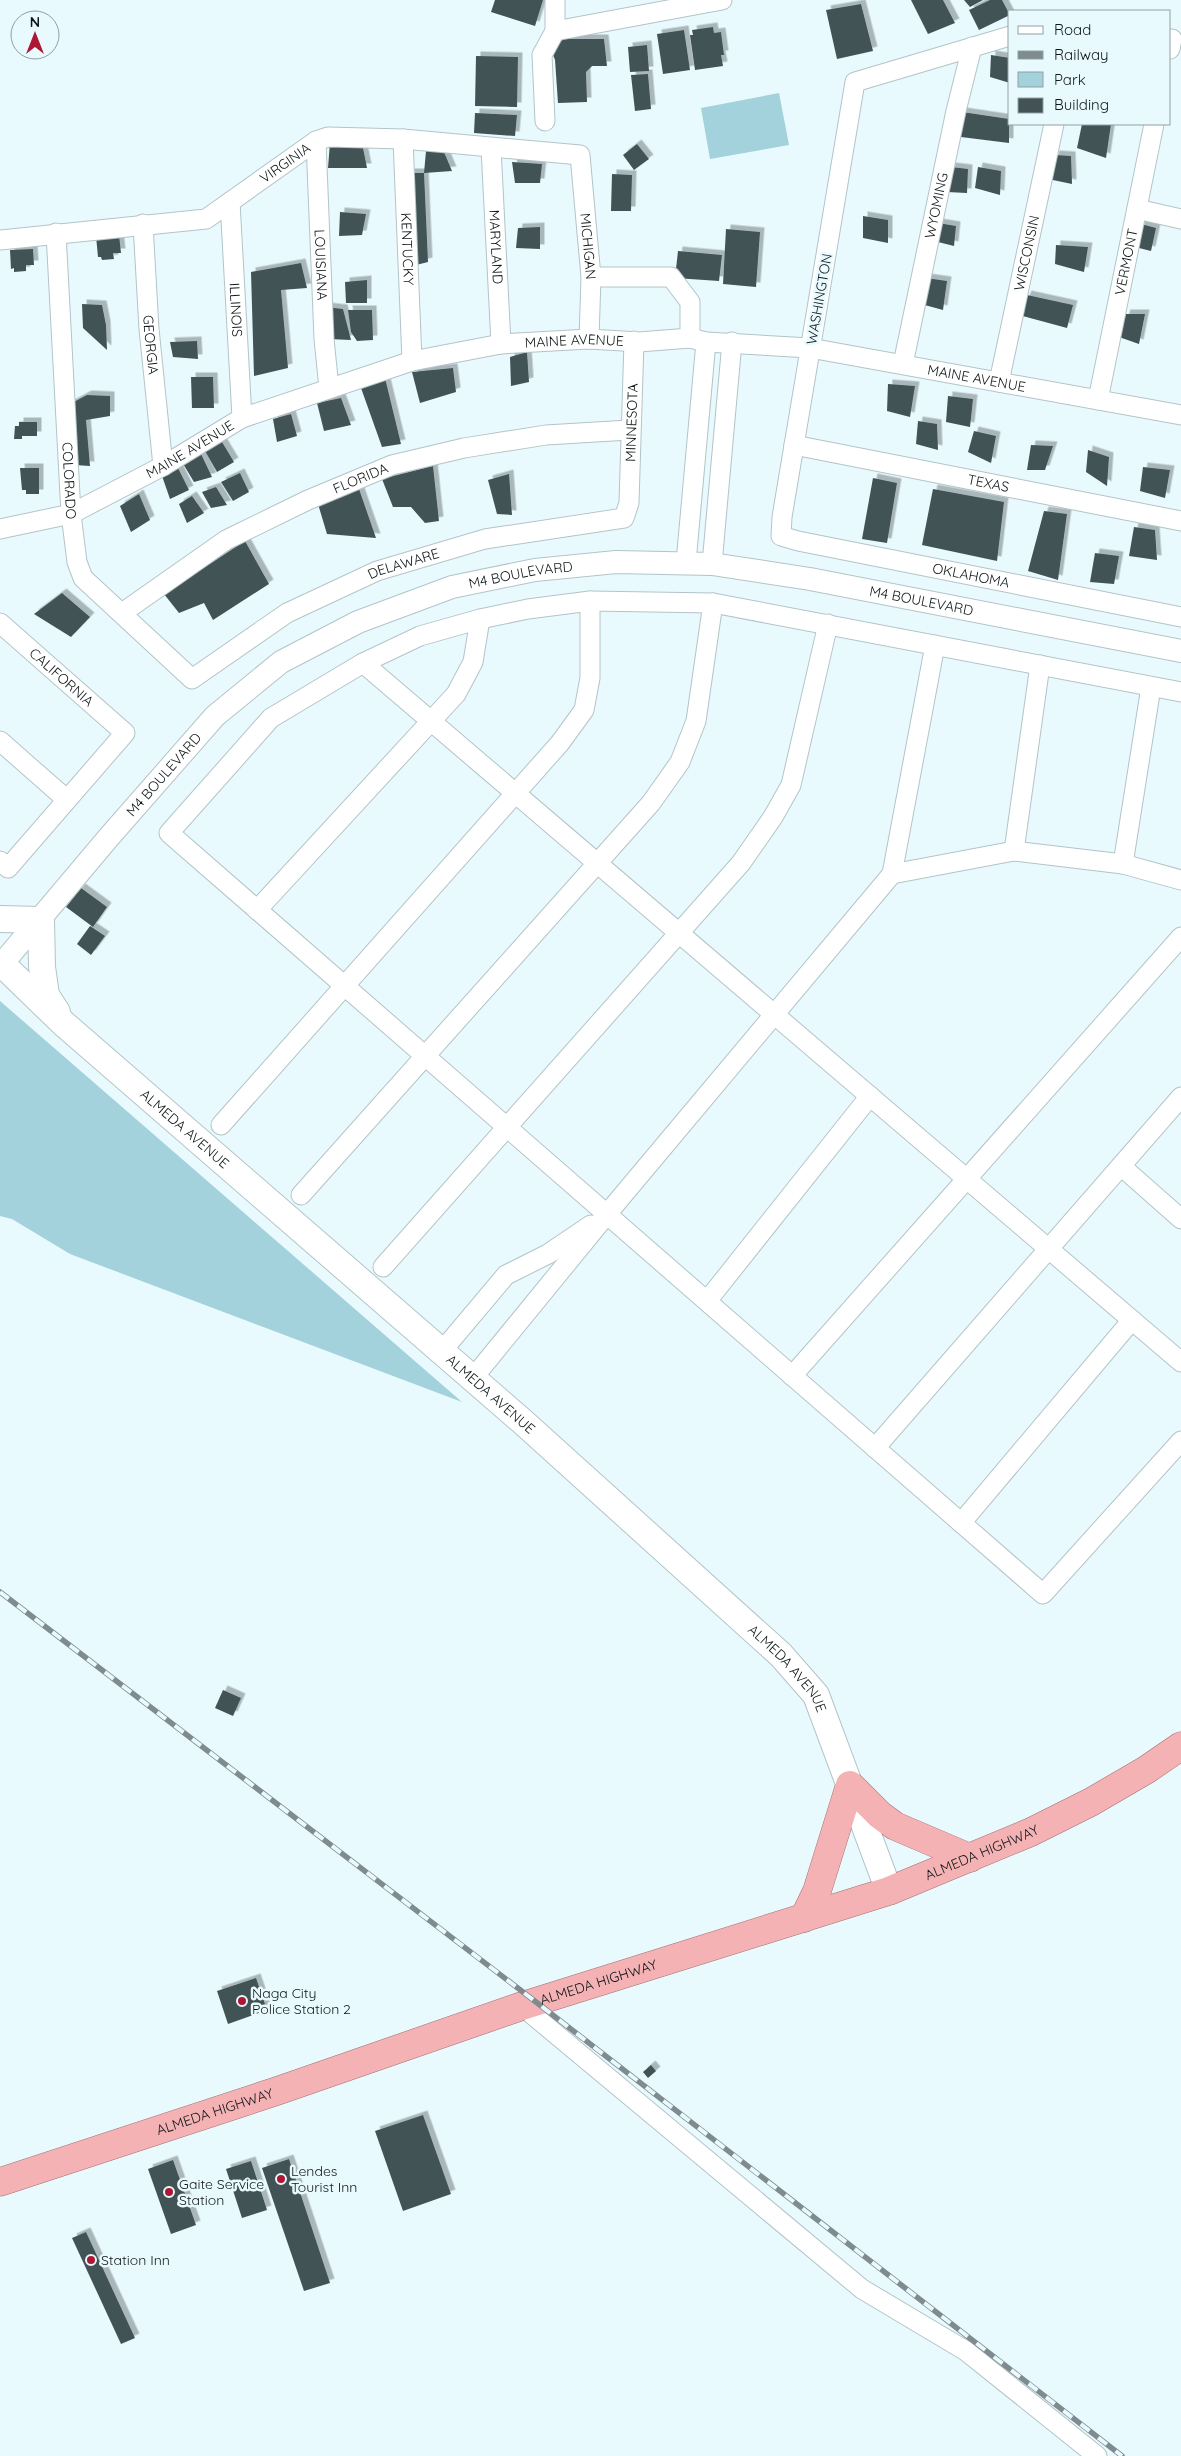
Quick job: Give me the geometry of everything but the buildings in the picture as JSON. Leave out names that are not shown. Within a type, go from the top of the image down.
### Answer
[{"type":"highway","name":"ALMEDA HIGHWAY","points":[[0,2182],[277,2092],[522,2006],[889,1891],[1031,1832],[1091,1802],[1146,1770],[1181,1746]]},
{"type":"highway","points":[[804,1918],[817,1891],[850,1785],[880,1815],[895,1826],[970,1858]]},
{"type":"main road","points":[[0,919],[41,920],[42,967],[46,995],[64,1024]]},
{"type":"main road","name":"ALMEDA AVENUE","points":[[1,963],[64,1024],[473,1378],[781,1655],[816,1695],[889,1891]]},
{"type":"street","points":[[545,121],[542,54],[555,31],[555,0]]},
{"type":"street","points":[[555,31],[722,0]]},
{"type":"street","points":[[972,47],[1008,37]]},
{"type":"street","name":"WASHINGTON","points":[[782,517],[855,82],[972,47]]},
{"type":"street","name":"WYOMING","points":[[903,364],[956,111],[972,47]]},
{"type":"street","name":"WISCONSIN","points":[[999,382],[1054,125]]},
{"type":"street","name":"VERMONT","points":[[1098,400],[1154,125]]},
{"type":"street","name":"VIRGINIA","points":[[0,240],[206,219],[316,141],[328,137],[402,138],[580,155]]},
{"type":"street","name":"KENTUCKY","points":[[402,138],[412,360]]},
{"type":"street","name":"LOUISIANA","points":[[316,141],[324,339],[329,388]]},
{"type":"street","name":"MARYLAND","points":[[491,148],[501,344]]},
{"type":"street","name":"MICHIGAN","points":[[580,155],[591,277],[588,339]]},
{"type":"street","name":"ILLINOIS","points":[[230,202],[242,418]]},
{"type":"street","points":[[1137,209],[1181,219]]},
{"type":"street","name":"GEORGIA","points":[[144,224],[149,329],[163,466]]},
{"type":"street","name":"COLORADO","points":[[56,233],[71,514],[77,562],[83,578],[192,679]]},
{"type":"street","points":[[591,277],[671,277],[690,302],[698,340],[686,562]]},
{"type":"street","name":"MAINE AVENUE","points":[[0,529],[71,514],[163,466],[242,418],[412,360],[501,344],[588,339],[634,341],[698,340],[810,348],[1181,415]]},
{"type":"street","name":"MINNESOTA","points":[[629,503],[629,430],[634,341]]},
{"type":"street","points":[[712,564],[732,342]]},
{"type":"street","name":"FLORIDA","points":[[122,613],[226,540],[308,500],[392,465],[464,448],[546,435],[629,430]]},
{"type":"street","name":"TEXAS","points":[[794,444],[1181,521]]},
{"type":"street","name":"DELAWARE","points":[[192,679],[287,612],[377,571],[485,539],[624,518],[629,503]]},
{"type":"street","name":"OKLAHOMA","points":[[782,517],[781,536],[798,541],[1181,617]]},
{"type":"street","name":"M4 BOULEVARD","points":[[1,963],[41,920],[109,837],[215,716],[281,662],[358,622],[452,587],[535,570],[616,562],[712,564],[810,579],[1181,651]]},
{"type":"street","points":[[221,1125],[560,743],[584,710],[590,678],[590,601]]},
{"type":"street","points":[[1181,692],[713,602],[590,601],[480,619],[420,636],[363,663],[271,718],[169,833],[1043,1594],[1181,1441]]},
{"type":"street","points":[[301,1195],[651,803],[680,762],[696,721],[713,602]]},
{"type":"street","points":[[257,910],[456,694],[473,662],[480,619]]},
{"type":"street","name":"CALIFORNIA","points":[[0,622],[125,733],[66,800]]},
{"type":"street","points":[[383,1267],[740,863],[773,816],[791,785],[828,624]]},
{"type":"street","points":[[473,1378],[607,1214],[892,874],[935,645]]},
{"type":"street","points":[[363,663],[1181,1362]]},
{"type":"street","points":[[1014,851],[1040,665]]},
{"type":"street","points":[[1123,864],[1151,686]]},
{"type":"street","points":[[0,741],[66,800],[4,864]]},
{"type":"street","points":[[892,874],[1014,851],[1123,864],[1181,880]]},
{"type":"street","points":[[792,1376],[1181,937]]},
{"type":"street","points":[[706,1301],[870,1096]]},
{"type":"street","points":[[875,1448],[1181,1098]]},
{"type":"street","points":[[1121,1166],[1181,1219]]},
{"type":"street","points":[[442,1351],[506,1275],[548,1254],[607,1214]]},
{"type":"street","points":[[961,1523],[1132,1320]]},
{"type":"street","points":[[522,2006],[862,2289],[966,2351],[1097,2456]]},
{"type":"green space","points":[[779,93],[789,145],[710,159],[701,108]]},
{"type":"green space","points":[[0,1001],[462,1402],[70,1254],[12,1219],[0,1216]]},
{"type":"railway","points":[[0,1592],[536,2002],[1122,2456]]},
{"type":"place","name":"Naga City Police Station 2","points":[[242,2001]]},
{"type":"place","name":"Lendes Tourist Inn","points":[[281,2179]]},
{"type":"place","name":"Gaite Service Station","points":[[169,2192]]},
{"type":"place","name":"Station Inn","points":[[91,2260]]}]
